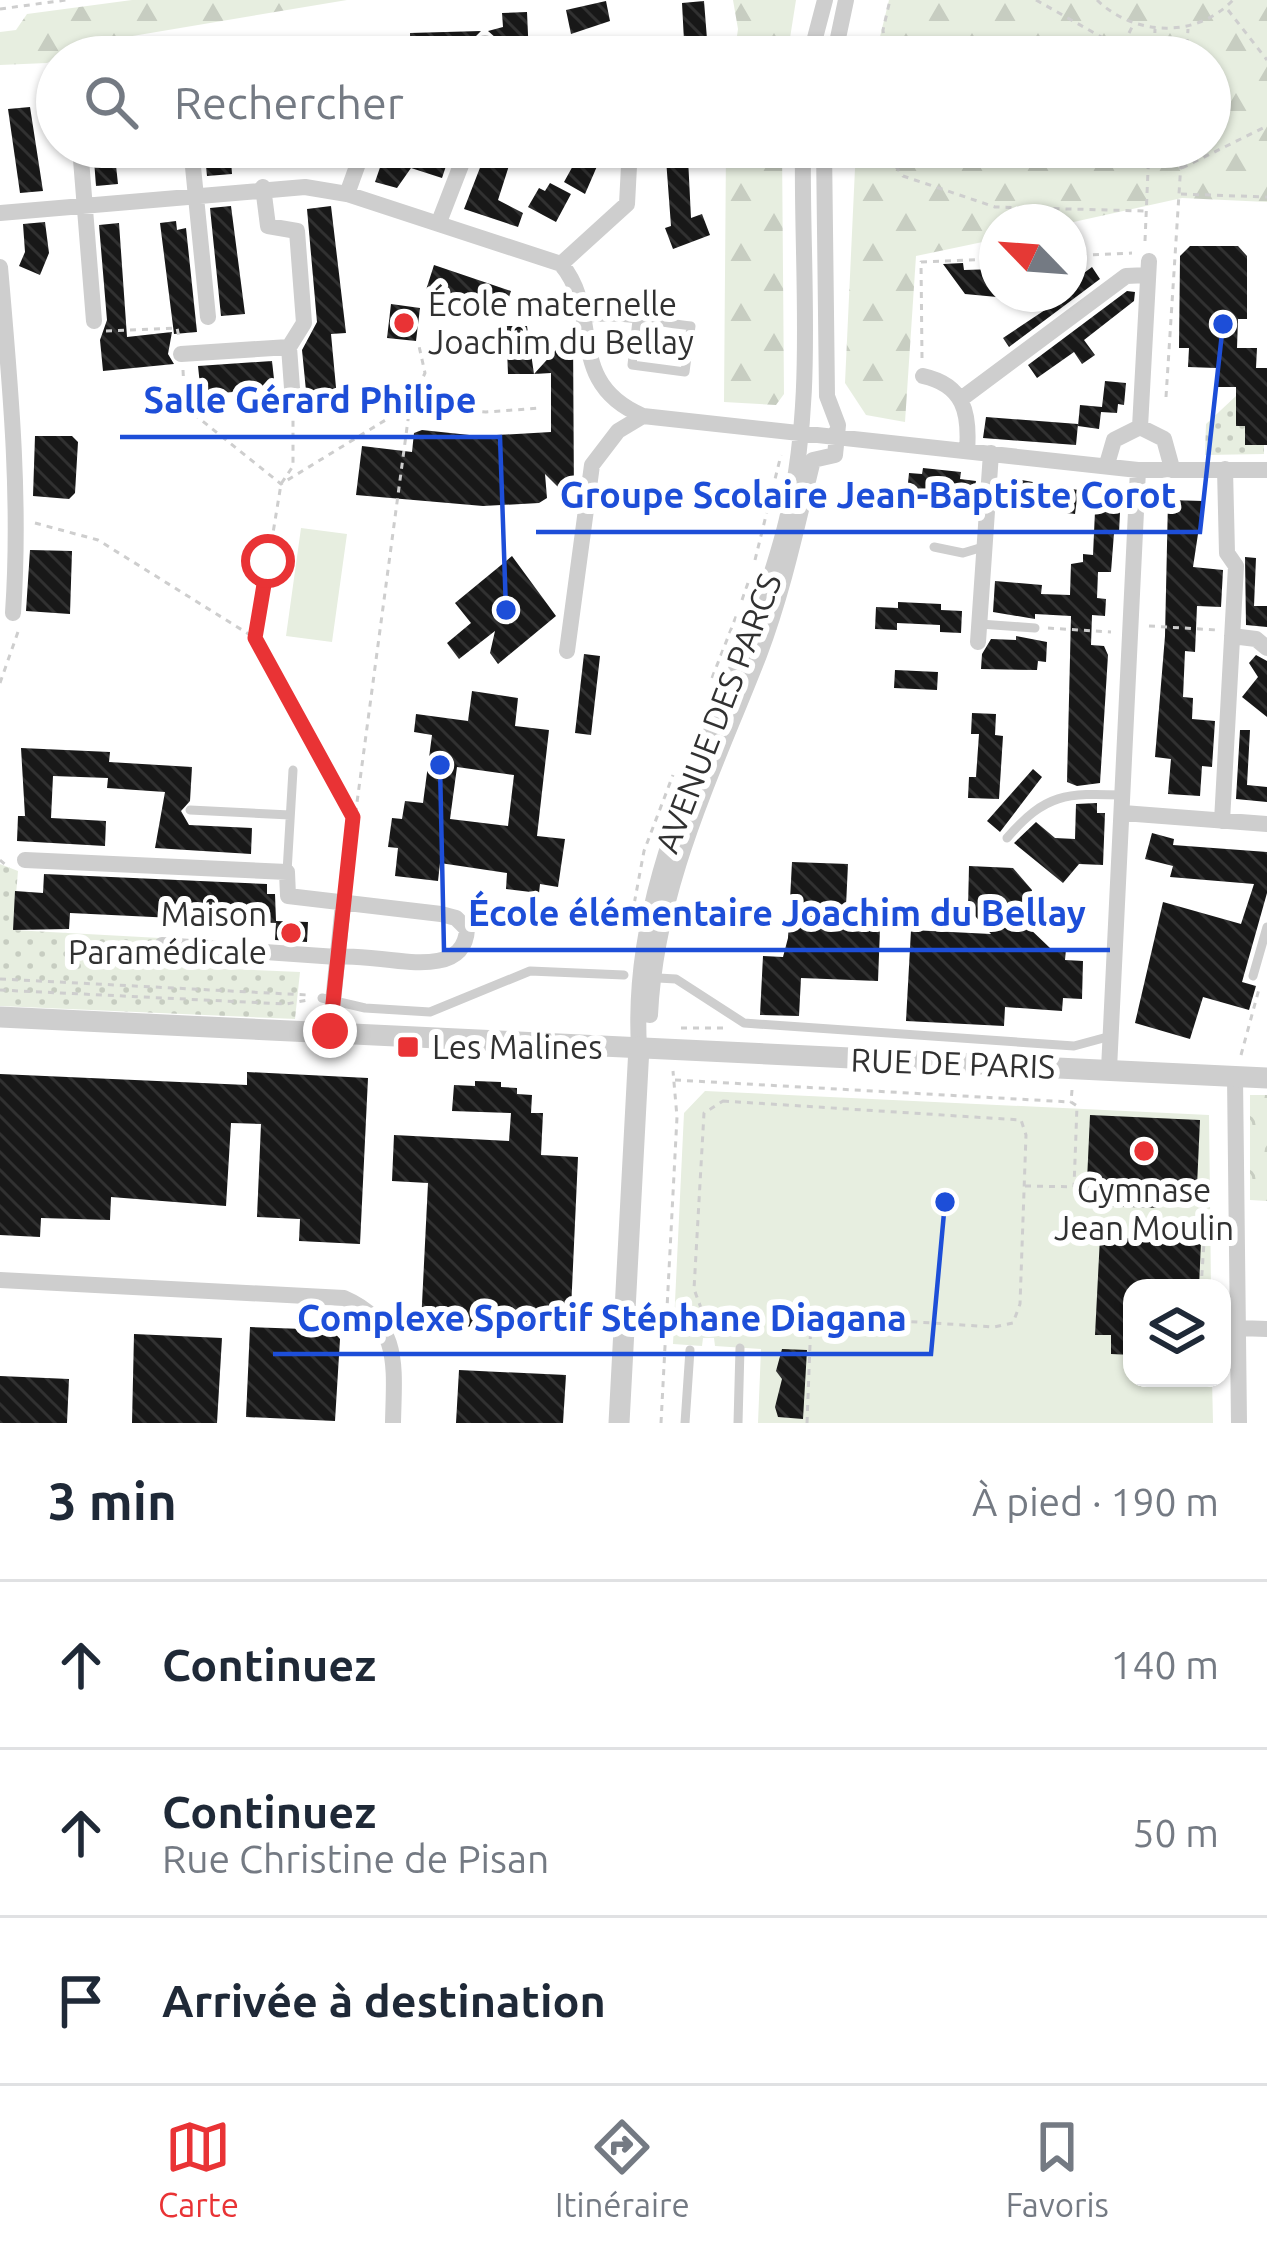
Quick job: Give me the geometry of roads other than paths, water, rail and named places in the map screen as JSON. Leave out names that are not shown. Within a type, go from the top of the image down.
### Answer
[{"type":"street","points":[[816,36],[825,0]]},
{"type":"street","points":[[838,36],[846,0]]},
{"type":"street","points":[[82,168],[94,321]]},
{"type":"street","points":[[193,168],[208,317]]},
{"type":"street","points":[[347,194],[356,168]]},
{"type":"street","points":[[440,222],[460,168]]},
{"type":"street","points":[[561,264],[627,204],[629,168]]},
{"type":"street","name":"AVENUE DES PARCS","points":[[620,1423],[640,955],[661,864],[784,529],[802,430],[803,168]]},
{"type":"street","points":[[650,1015],[671,874],[713,775],[718,745],[759,654],[813,460],[835,455],[837,434],[827,396],[824,168]]},
{"type":"street","points":[[0,212],[263,188],[347,194],[561,264],[572,277],[590,368],[612,397],[643,416],[1138,470],[1267,470]]},
{"type":"street","points":[[263,188],[268,226],[297,231],[304,323],[289,346],[293,402]]},
{"type":"street","points":[[0,267],[19,520],[13,614]]},
{"type":"street","points":[[961,399],[1126,276],[1149,268],[1140,427]]},
{"type":"street","points":[[182,354],[289,346]]},
{"type":"street","points":[[922,376],[945,383],[961,399],[969,422],[967,451]]},
{"type":"street","points":[[567,651],[592,465],[618,431],[643,416]]},
{"type":"street","points":[[1107,464],[1114,440],[1140,427]]},
{"type":"street","points":[[1140,427],[1164,439],[1172,468]]},
{"type":"street","points":[[979,633],[991,453]]},
{"type":"street","points":[[1222,821],[1236,566],[1227,553],[1225,469]]},
{"type":"street","points":[[1109,1070],[1138,470]]},
{"type":"street","points":[[1232,636],[1256,639],[1267,648]]},
{"type":"street","points":[[1123,804],[1267,824]]},
{"type":"street","points":[[25,860],[287,872],[289,896],[456,918],[467,929],[466,943],[456,958],[437,963],[359,954],[338,957],[163,945]]},
{"type":"street","points":[[330,1031],[327,999],[338,957],[343,904]]},
{"type":"street","name":"RUE DE PARIS","points":[[0,1017],[1267,1078]]},
{"type":"street","points":[[1235,1077],[1239,1423]]},
{"type":"street","points":[[0,1280],[344,1298],[382,1321],[392,1340],[393,1423]]},
{"type":"street","points":[[1238,1328],[1267,1329]]},
{"type":"lane","points":[[582,320],[638,320],[691,326],[685,372],[632,365],[638,320]]},
{"type":"lane","points":[[934,547],[963,553],[983,547]]},
{"type":"lane","points":[[979,633],[1034,628]]},
{"type":"lane","points":[[287,872],[293,770]]},
{"type":"lane","points":[[1007,838],[1030,810],[1051,799],[1123,804]]},
{"type":"lane","points":[[190,810],[290,815]]},
{"type":"lane","points":[[1253,976],[1267,927]]},
{"type":"lane","points":[[327,999],[430,1012],[530,970],[624,976]]},
{"type":"lane","points":[[658,978],[676,979],[744,1023],[1074,1046],[1111,1036]]},
{"type":"lane","points":[[738,1423],[740,1348]]},
{"type":"lane","points":[[686,1423],[690,1350]]},
{"type":"place","name":"École maternelle Joachim du Bellay","points":[[404,323]]},
{"type":"place","name":"Groupe Scolaire Jean-Baptiste Corot","points":[[1223,324]]},
{"type":"place","name":"Salle Gérard Philipe","points":[[506,610]]},
{"type":"place","name":"École élémentaire Joachim du Bellay","points":[[440,765]]},
{"type":"place","name":"Maison Paramédicale","points":[[291,933]]},
{"type":"place","name":"Les Malines","points":[[408,1047]]},
{"type":"place","name":"Gymnase Jean Moulin","points":[[1144,1151]]},
{"type":"place","name":"Complexe Sportif Stéphane Diagana","points":[[945,1202]]}]
